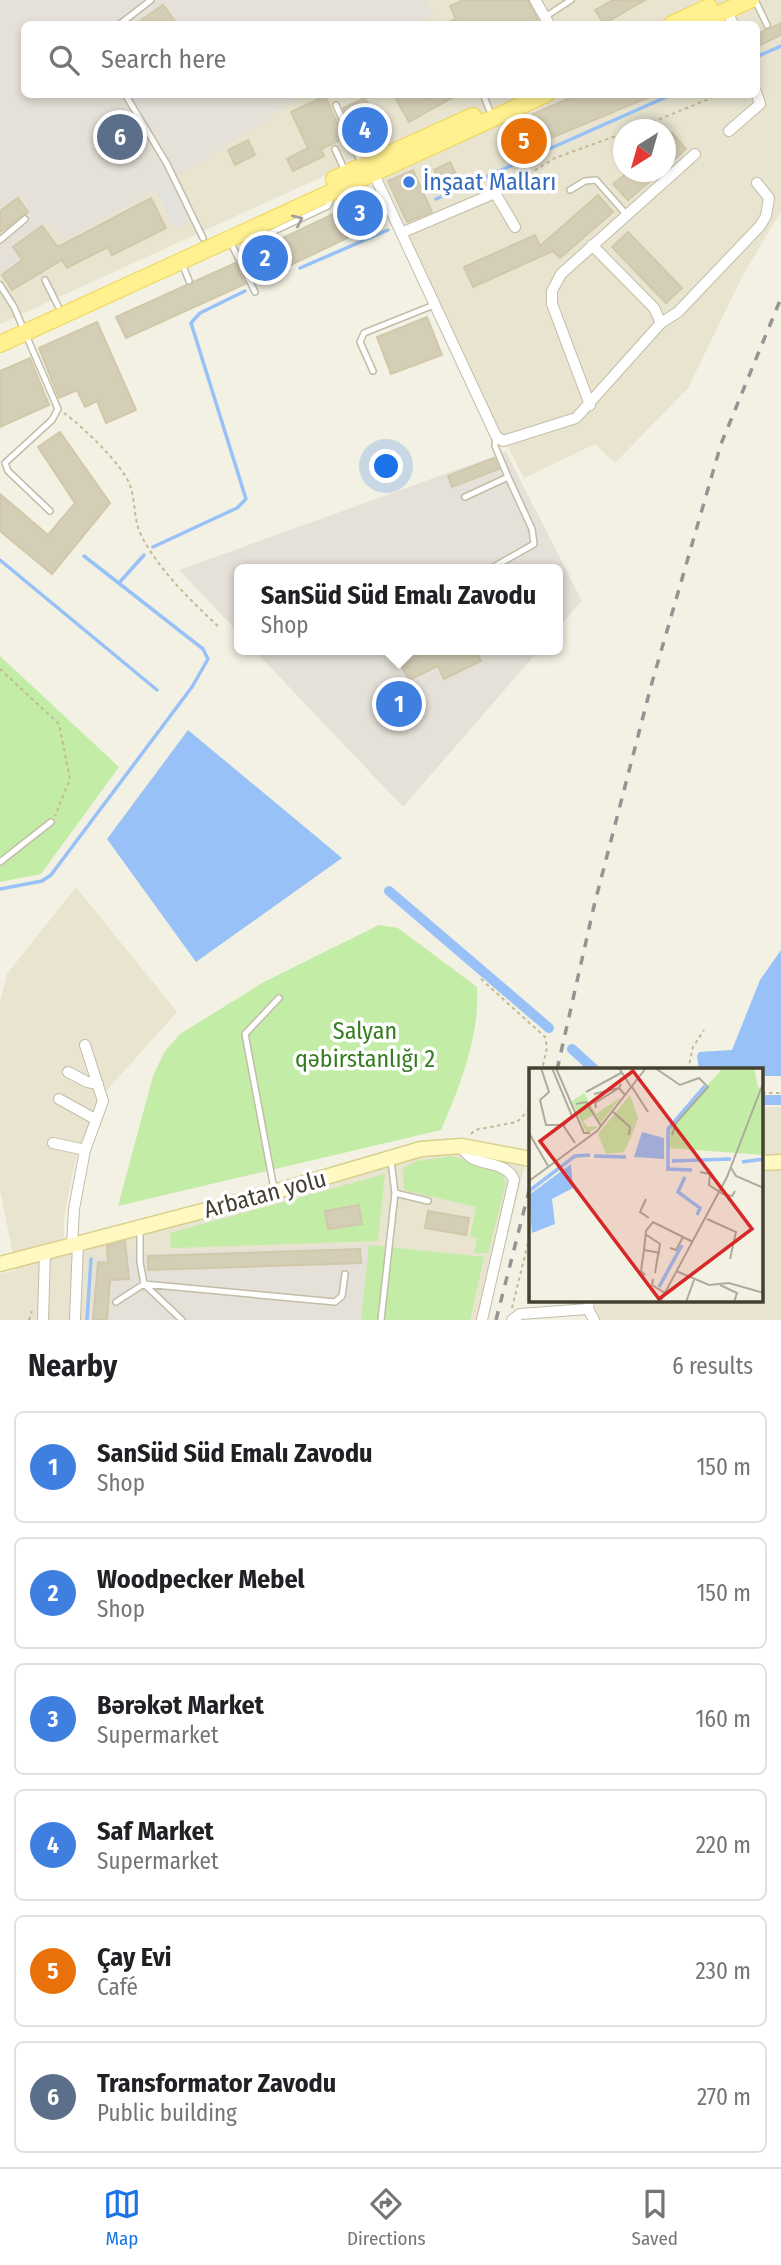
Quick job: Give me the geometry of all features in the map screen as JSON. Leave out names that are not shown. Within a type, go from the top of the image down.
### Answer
[{"type":"main road","points":[[681,21],[750,0]]},
{"type":"main road","points":[[702,21],[722,8]]},
{"type":"main road","points":[[0,344],[58,306],[203,238],[536,98]]},
{"type":"main road","points":[[0,333],[23,328],[333,192],[363,169],[486,102]]},
{"type":"main road","name":"Arbatan yolu","points":[[0,1264],[274,1192],[434,1146],[462,1146],[529,1159]]},
{"type":"street","points":[[536,0],[547,21]]},
{"type":"street","points":[[729,131],[760,104],[758,98]]},
{"type":"street","points":[[590,405],[552,304],[552,292],[561,274],[695,154]]},
{"type":"street","points":[[363,169],[401,233],[496,436],[509,442],[568,422],[590,405],[661,323],[678,312],[760,226],[766,216],[769,198],[757,183]]},
{"type":"street","points":[[401,233],[498,194],[515,227]]},
{"type":"street","points":[[592,245],[653,308],[661,323]]},
{"type":"street","points":[[75,1320],[74,1209],[85,1150],[103,1101],[85,1045]]},
{"type":"street","points":[[68,1072],[87,1082],[98,1084]]},
{"type":"street","points":[[60,1098],[95,1119]]},
{"type":"street","points":[[53,1143],[85,1150]]},
{"type":"street","points":[[462,1146],[470,1158],[502,1167],[511,1172],[514,1180],[482,1320]]},
{"type":"street","points":[[43,1320],[45,1252]]},
{"type":"street","points":[[512,1319],[540,1312],[573,1313],[589,1305],[594,1320]]},
{"type":"lane","points":[[124,21],[151,0]]},
{"type":"lane","points":[[547,21],[571,0]]},
{"type":"lane","points":[[755,0],[767,24]]},
{"type":"lane","points":[[127,98],[167,164],[203,238]]},
{"type":"lane","points":[[336,105],[363,169]]},
{"type":"lane","points":[[335,149],[363,169]]},
{"type":"lane","points":[[570,190],[585,181],[596,180],[626,214]]},
{"type":"lane","points":[[0,240],[25,219]]},
{"type":"lane","points":[[229,239],[255,292]]},
{"type":"lane","points":[[181,260],[189,281]]},
{"type":"lane","points":[[45,280],[58,306]]},
{"type":"lane","points":[[0,285],[23,328],[58,409],[52,420],[5,463],[8,471],[50,511]]},
{"type":"lane","points":[[373,371],[360,342],[364,333],[434,304]]},
{"type":"lane","points":[[496,436],[495,446],[532,529],[534,544],[499,564]]},
{"type":"lane","points":[[465,497],[508,477]]},
{"type":"lane","points":[[0,862],[51,822]]},
{"type":"lane","points":[[274,1192],[245,1034],[279,998]]},
{"type":"lane","points":[[381,1320],[395,1193],[391,1158]]},
{"type":"lane","points":[[395,1193],[428,1200]]},
{"type":"lane","points":[[140,1227],[140,1262],[144,1284],[182,1320]]},
{"type":"lane","points":[[116,1302],[144,1284],[335,1302],[342,1296],[345,1274]]},
{"type":"path","points":[[660,119],[710,98]]},
{"type":"path","points":[[498,194],[555,158],[613,137]]},
{"type":"path","points":[[58,409],[72,419],[122,471],[131,487],[135,520],[146,543],[188,598],[219,627]]},
{"type":"path","points":[[0,669],[59,724],[70,779],[51,822]]},
{"type":"path","points":[[481,979],[545,1037],[547,1047],[542,1068]]},
{"type":"path","points":[[688,1068],[692,1047],[704,1030]]},
{"type":"path","points":[[462,1146],[474,1130],[517,1122],[529,1110]]},
{"type":"path","points":[[512,1319],[512,1301],[529,1238]]},
{"type":"shaded area","points":[[0,0],[781,0],[781,211],[743,275],[688,388],[615,463],[595,444],[524,478],[487,407],[372,154],[0,324]]},
{"type":"shaded area","points":[[0,0],[426,0],[434,12],[419,21],[21,21],[21,98],[300,98],[156,190],[63,241],[48,222],[13,247],[22,260],[0,277]]},
{"type":"shaded area","points":[[174,179],[194,219],[175,229],[156,190]]},
{"type":"shaded area","points":[[506,452],[582,601],[563,622],[563,564],[234,564],[234,628],[179,570]]},
{"type":"shaded area","points":[[259,655],[535,655],[403,807]]},
{"type":"shaded area","points":[[76,887],[177,1012],[98,1100],[75,1161],[64,1218],[64,1251],[420,1156],[454,1151],[525,1164],[487,1320],[0,1320],[0,1274],[16,1270],[0,1190],[0,1002],[7,974]]},
{"type":"shaded area","points":[[764,1107],[781,1107],[781,1320],[591,1320],[597,1302],[764,1302]]},
{"type":"shaded area","points":[[369,1245],[361,1320],[90,1320],[95,1258],[161,1252]]},
{"type":"green space","points":[[0,656],[119,767],[41,874],[0,882]]},
{"type":"green space","name":"Salyan qəbirstanlığı 2","points":[[379,925],[398,928],[477,987],[472,1042],[462,1079],[441,1130],[118,1206],[153,1076],[165,1051],[180,1034],[264,982]]},
{"type":"green space","points":[[453,1156],[502,1174],[506,1183],[488,1253],[474,1253],[477,1238],[470,1236],[476,1207],[404,1190],[403,1168],[417,1161]]},
{"type":"green space","points":[[385,1174],[378,1241],[171,1248],[170,1233]]},
{"type":"green space","points":[[369,1245],[484,1257],[470,1320],[361,1320]]},
{"type":"water","points":[[188,730],[342,858],[196,962],[107,839]]},
{"type":"water","points":[[781,950],[781,1076],[764,1076],[764,1068],[699,1068],[699,1052],[732,1050],[760,980]]},
{"type":"building","points":[[463,0],[528,0],[538,21],[452,21],[456,19],[450,6]]},
{"type":"building","points":[[613,0],[645,0],[609,21],[602,21],[595,10]]},
{"type":"building","points":[[163,5],[175,21],[140,21]]},
{"type":"building","points":[[781,23],[781,35],[760,46],[760,33]]},
{"type":"building","points":[[326,98],[344,138],[321,149],[324,156],[293,171],[287,159],[308,148],[291,112]]},
{"type":"building","points":[[365,98],[382,133],[359,144],[343,108]]},
{"type":"building","points":[[396,98],[452,98],[409,122]]},
{"type":"building","points":[[570,98],[647,98],[515,153],[509,140],[539,127],[533,114]]},
{"type":"building","points":[[676,138],[686,149],[676,158]]},
{"type":"building","points":[[248,140],[255,155],[235,165],[228,150]]},
{"type":"building","points":[[450,162],[458,178],[442,186],[434,170]]},
{"type":"building","points":[[413,170],[432,212],[407,222],[388,181]]},
{"type":"building","points":[[616,182],[649,182],[628,200],[613,184]]},
{"type":"building","points":[[373,195],[385,220],[257,281],[255,279],[245,256]]},
{"type":"building","points":[[598,195],[613,212],[560,258],[553,251],[473,287],[464,267],[535,235],[540,246]]},
{"type":"building","points":[[18,198],[28,212],[0,232],[0,211]]},
{"type":"building","points":[[151,198],[166,228],[112,255],[108,247],[67,268],[62,260],[12,290],[2,275],[22,260],[13,247],[42,226],[58,247]]},
{"type":"building","points":[[628,232],[682,288],[666,303],[612,247]]},
{"type":"building","points":[[235,263],[245,284],[126,338],[116,317]]},
{"type":"building","points":[[427,317],[442,355],[391,374],[377,337]]},
{"type":"building","points":[[97,322],[136,410],[106,423],[97,401],[85,407],[77,390],[59,398],[39,348]]},
{"type":"building","points":[[30,358],[49,405],[0,427],[0,371]]},
{"type":"building","points":[[60,432],[110,503],[52,574],[0,531],[0,494],[48,535],[75,503],[38,447]]},
{"type":"building","points":[[494,458],[499,469],[452,487],[448,476]]},
{"type":"building","points":[[396,655],[478,655],[481,661],[444,679],[438,666],[409,680]]},
{"type":"building","points":[[359,1205],[362,1224],[328,1229],[325,1211]]},
{"type":"building","points":[[428,1211],[469,1218],[466,1235],[425,1228]]},
{"type":"building","points":[[125,1241],[129,1279],[110,1280],[107,1320],[93,1320],[98,1262],[108,1263],[107,1246]]},
{"type":"building","points":[[360,1249],[361,1263],[148,1270],[148,1256]]},
{"type":"waterway","points":[[760,55],[781,46]]},
{"type":"waterway","points":[[436,199],[664,98]]},
{"type":"waterway","points":[[300,268],[388,230]]},
{"type":"waterway","points":[[153,547],[237,508],[246,499],[191,323],[200,313],[245,291]]},
{"type":"waterway","points":[[119,583],[144,555]]},
{"type":"waterway","points":[[0,889],[42,881],[51,875],[192,687],[208,659],[203,649],[84,556]]},
{"type":"waterway","points":[[0,560],[157,690]]},
{"type":"waterway","points":[[389,891],[549,1028]]},
{"type":"waterway","points":[[572,1049],[593,1068]]},
{"type":"waterway","points":[[764,1100],[781,1100]]},
{"type":"waterway","points":[[87,1320],[91,1259]]},
{"type":"railway","points":[[557,1068],[594,906],[651,686],[721,444],[781,298]]},
{"type":"railway","points":[[496,1320],[529,1191]]},
{"type":"place","name":"Saf Market","points":[[365,130]]},
{"type":"place","name":"Transformator Zavodu","points":[[120,137]]},
{"type":"place","name":"Çay Evi","points":[[524,141]]},
{"type":"place","name":"İnşaat Malları","points":[[409,182]]},
{"type":"place","name":"Bərəkət Market","points":[[360,213]]},
{"type":"place","name":"Woodpecker Mebel","points":[[265,258]]},
{"type":"place","name":"SanSüd Süd Emalı Zavodu","points":[[399,704]]}]
